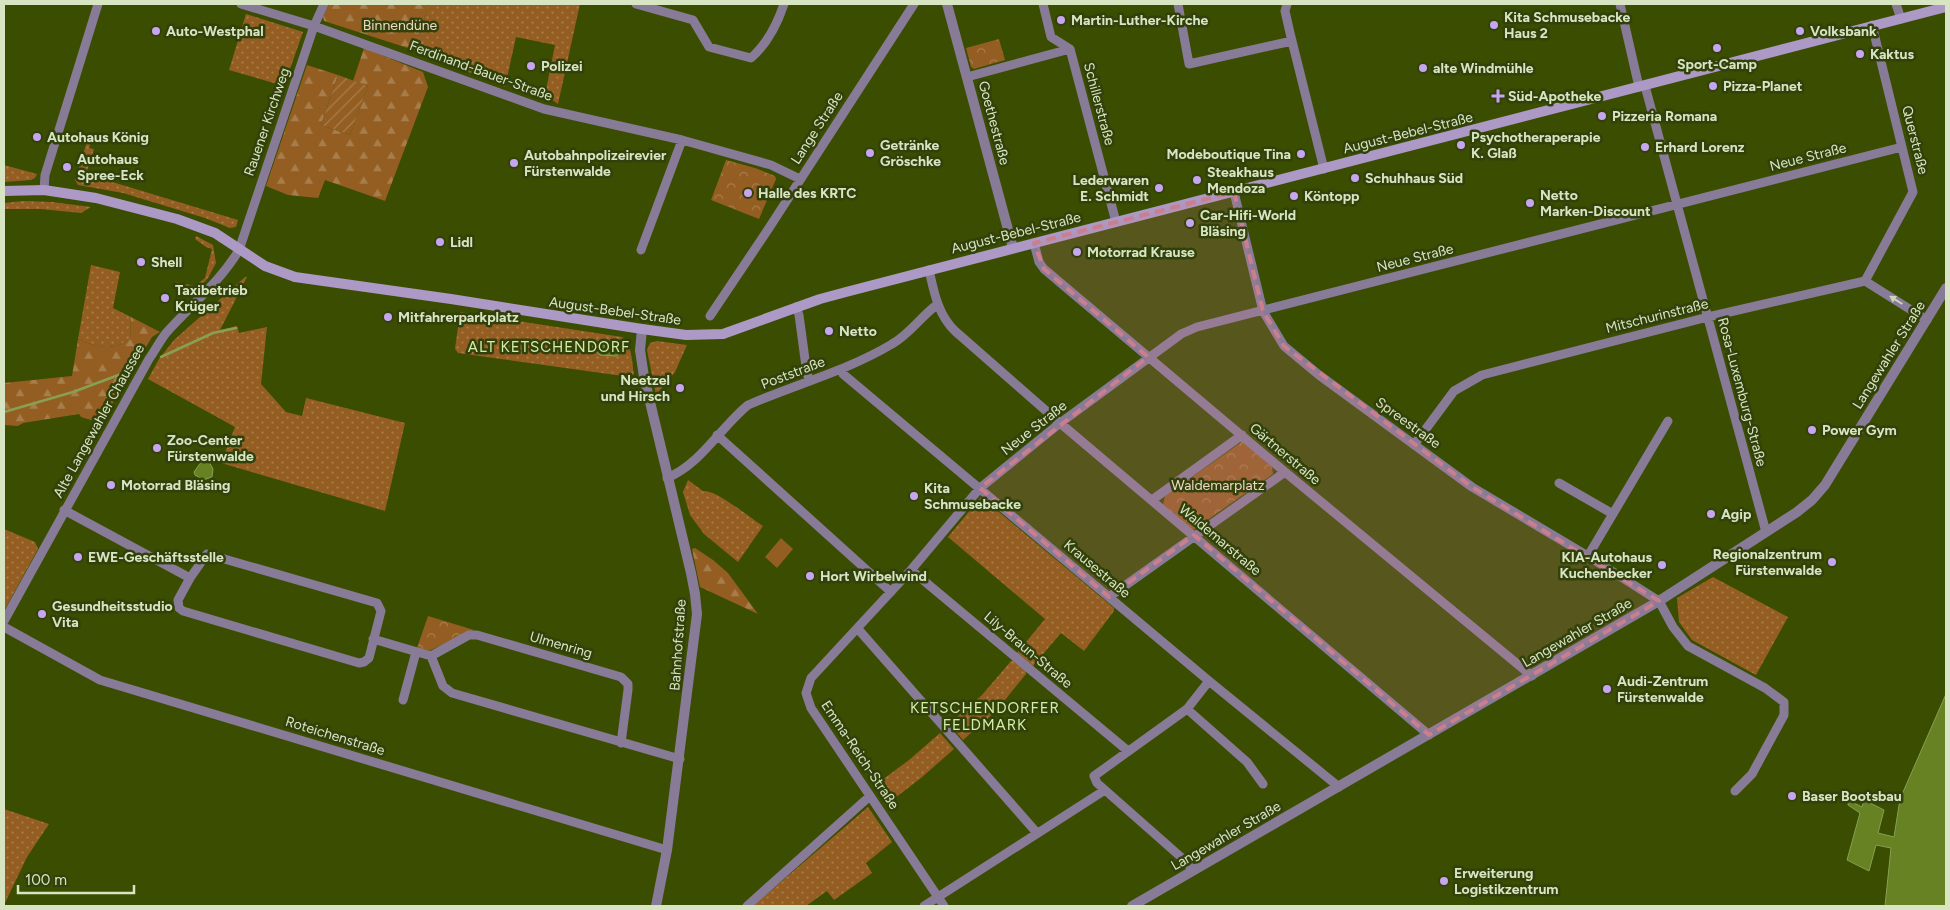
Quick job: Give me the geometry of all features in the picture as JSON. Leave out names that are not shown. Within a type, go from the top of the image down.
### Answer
[{"type":"main road","name":"August-Bebel-Straße","points":[[4,191],[44,190],[96,198],[196,226],[215,233],[265,266],[284,275],[642,329],[714,335],[733,331],[820,299],[1946,7]]},
{"type":"street","points":[[44,190],[45,175],[98,4]]},
{"type":"street","name":"Ferdinand-Bauer-Straße","points":[[241,4],[314,26],[544,109],[682,140],[770,165],[800,179]]},
{"type":"street","name":"Rauener Kirchweg","points":[[239,250],[314,26],[324,4]]},
{"type":"street","points":[[636,4],[693,20],[709,47],[751,58],[762,48],[777,24],[784,4]]},
{"type":"street","name":"Lange Straße","points":[[710,316],[914,4]]},
{"type":"street","name":"Goethestraße","points":[[947,4],[1013,248]]},
{"type":"street","name":"Schillerstraße","points":[[1044,4],[1051,37],[1070,49],[1116,222]]},
{"type":"street","points":[[1178,4],[1189,64],[1292,41]]},
{"type":"street","points":[[1287,4],[1285,11],[1324,169]]},
{"type":"street","name":"Rosa-Luxemburg-Straße","points":[[1619,4],[1677,205],[1766,532]]},
{"type":"street","points":[[1896,4],[1900,18]]},
{"type":"street","name":"Querstraße","points":[[1865,281],[1913,192],[1872,26]]},
{"type":"street","points":[[967,77],[1070,49]]},
{"type":"street","points":[[641,250],[682,140]]},
{"type":"street","name":"Neue Straße","points":[[980,488],[1060,423],[1148,357],[1180,334],[1197,327],[1902,147]]},
{"type":"street","name":"Spreestraße","points":[[1234,192],[1263,311],[1284,346],[1319,375],[1472,488],[1588,556],[1659,602]]},
{"type":"street","name":"Gärtnerstraße","points":[[1034,243],[1039,262],[1044,269],[1285,472],[1532,676]]},
{"type":"street","name":"Alte Langewahler Chaussee","points":[[4,621],[149,359],[165,334],[202,297],[230,265],[239,250]]},
{"type":"street","name":"Waldemarstraße","points":[[929,270],[938,304],[948,325],[1060,423],[1429,735]]},
{"type":"street","points":[[1865,281],[1927,320]]},
{"type":"street","name":"Mitschurinstraße","points":[[1414,444],[1454,391],[1482,374],[1708,317],[1865,281]]},
{"type":"street","name":"Langewahler Straße","points":[[1132,906],[1659,602],[1797,512],[1812,500],[1825,485],[1946,288]]},
{"type":"street","name":"Poststraße","points":[[667,478],[681,473],[693,463],[732,418],[748,405],[864,360],[904,336],[938,304]]},
{"type":"street","points":[[796,307],[799,315],[807,374],[810,381]]},
{"type":"street","name":"Bahnhofstraße","points":[[642,329],[640,350],[644,377],[691,573],[697,614],[668,850],[656,906]]},
{"type":"street","name":"Krausestraße","points":[[841,369],[843,374],[1339,787]]},
{"type":"street","points":[[1588,556],[1668,421]]},
{"type":"street","points":[[717,435],[891,592]]},
{"type":"street","points":[[1152,500],[1242,435]]},
{"type":"street","points":[[1109,596],[1285,472]]},
{"type":"street","points":[[1559,482],[1613,514]]},
{"type":"street","name":"Emma-Reich-Straße","points":[[944,906],[810,708],[806,693],[812,678],[911,570],[980,488]]},
{"type":"street","points":[[64,510],[190,578]]},
{"type":"street","points":[[212,554],[377,603],[381,611],[369,658],[359,664],[183,611],[179,608],[178,600],[190,578],[204,556],[212,554]]},
{"type":"street","name":"Lily-Braun-Straße","points":[[911,570],[1128,751]]},
{"type":"street","points":[[1659,602],[1673,627],[1688,646],[1765,688],[1784,702],[1784,715],[1752,774],[1735,791]]},
{"type":"street","name":"Roteichenstraße","points":[[4,627],[100,680],[668,850]]},
{"type":"street","points":[[858,629],[1037,833]]},
{"type":"street","name":"Ulmenring","points":[[431,656],[470,635],[477,635],[621,677],[628,684],[621,743]]},
{"type":"street","points":[[373,639],[431,656],[443,686],[452,692],[680,759]]},
{"type":"street","points":[[403,700],[416,652]]},
{"type":"street","points":[[1193,870],[1182,858],[1097,783],[1094,776],[1187,709],[1210,681]]},
{"type":"street","points":[[1187,709],[1247,762],[1263,784]]},
{"type":"street","points":[[924,906],[1105,790]]},
{"type":"street","points":[[747,906],[870,796]]},
{"type":"highlighted area","points":[[1234,192],[1263,311],[1284,346],[1472,487],[1659,601],[1429,735],[1194,535],[1109,597],[980,488],[1148,357],[1044,269],[1034,243]]},
{"type":"green space","name":"Binnendüne","points":[[329,4],[429,4],[414,50],[324,21],[323,17]]},
{"type":"green space","points":[[429,4],[580,4],[558,104],[545,95],[555,45],[516,37],[505,87],[414,50]]},
{"type":"green space","points":[[246,14],[303,32],[284,86],[229,70]]},
{"type":"green space","points":[[999,39],[1005,60],[974,69],[971,67],[966,48]]},
{"type":"green space","points":[[364,48],[423,72],[428,87],[385,201],[325,180],[318,198],[288,195],[266,186],[307,65],[338,75],[321,125],[350,135],[368,86],[353,81]]},
{"type":"green space","points":[[338,75],[368,86],[350,135],[321,125]]},
{"type":"green space","points":[[89,135],[93,137],[89,148],[94,149],[86,174],[238,220],[236,227],[230,228],[205,218],[123,193],[78,185],[75,180]]},
{"type":"green space","points":[[726,160],[775,176],[776,179],[759,219],[711,200]]},
{"type":"green space","points":[[4,165],[37,174],[31,180],[4,182]]},
{"type":"green space","points":[[23,201],[52,202],[91,207],[81,213],[41,209],[4,209],[4,203]]},
{"type":"green space","points":[[196,236],[213,245],[216,263],[208,278],[198,289],[174,286],[176,282],[195,286],[205,278],[212,249],[195,239]]},
{"type":"green space","points":[[91,265],[120,272],[113,308],[131,317],[130,339],[117,346],[98,346],[78,339]]},
{"type":"green space","points":[[247,277],[220,330],[237,326],[239,333],[267,327],[261,384],[286,412],[302,416],[306,398],[405,423],[385,511],[221,463],[235,427],[148,379],[159,359],[174,340]]},
{"type":"green space","points":[[460,312],[622,337],[630,349],[634,374],[630,377],[458,353],[455,349]]},
{"type":"green space","points":[[131,317],[160,332],[152,337],[101,423],[81,417],[79,414],[23,423],[18,426],[4,425],[4,383],[72,376],[78,339],[98,346],[117,346],[130,339]]},
{"type":"green space","points":[[657,341],[687,345],[675,372],[656,395],[647,350],[650,343]]},
{"type":"green space","name":"Waldemarplatz","points":[[1243,441],[1272,467],[1273,474],[1193,530],[1163,505],[1165,496]]},
{"type":"green space","points":[[688,480],[703,491],[716,494],[763,526],[738,562],[704,534],[690,515],[683,492]]},
{"type":"green space","points":[[981,497],[1114,608],[1114,611],[1084,651],[1061,633],[1032,667],[1016,654],[1045,619],[948,537]]},
{"type":"green space","points":[[4,529],[35,542],[38,549],[5,609]]},
{"type":"green space","points":[[781,538],[793,549],[777,568],[765,557]]},
{"type":"green space","points":[[695,548],[728,573],[758,614],[700,587],[692,549]]},
{"type":"green space","points":[[1713,577],[1788,617],[1756,675],[1692,640],[1679,622],[1677,598]]},
{"type":"green space","points":[[428,616],[474,630],[429,651],[417,648]]},
{"type":"green space","points":[[1014,660],[1026,669],[1026,674],[996,711],[963,740],[949,724],[982,695],[1011,661]]},
{"type":"green space","points":[[940,733],[954,749],[886,805],[874,786],[909,760]]},
{"type":"green space","points":[[868,807],[892,842],[866,863],[872,873],[834,900],[827,891],[806,906],[753,906]]},
{"type":"green space","points":[[4,809],[49,824],[27,857],[4,905]]},
{"type":"shaded area","points":[[601,344],[620,350],[619,354],[616,356],[600,355],[592,347]]},
{"type":"shaded area","points":[[204,458],[207,458],[213,469],[212,477],[203,480],[195,475],[194,472]]},
{"type":"shaded area","points":[[1946,694],[1946,906],[1885,906],[1891,848],[1876,845],[1869,871],[1847,860],[1860,813],[1848,805],[1848,802],[1850,801],[1862,807],[1864,800],[1884,810],[1878,833],[1894,837],[1900,799]]},
{"type":"waterway","points":[[161,357],[213,333],[236,328]]},
{"type":"waterway","points":[[4,412],[73,392],[132,370]]},
{"type":"place","name":"Martin-Luther-Kirche","points":[[1061,20]]},
{"type":"place","name":"Kita Schmusebacke Haus 2","points":[[1494,25]]},
{"type":"place","name":"Auto-Westphal","points":[[156,31]]},
{"type":"place","name":"Volksbank","points":[[1800,31]]},
{"type":"place","name":"Sport-Camp","points":[[1717,48]]},
{"type":"place","name":"Kaktus","points":[[1860,54]]},
{"type":"place","name":"Polizei","points":[[531,66]]},
{"type":"place","name":"alte Windmühle","points":[[1423,68]]},
{"type":"place","name":"Pizza-Planet","points":[[1713,86]]},
{"type":"place","name":"Süd-Apotheke","points":[[1498,96]]},
{"type":"place","name":"Pizzeria Romana","points":[[1602,116]]},
{"type":"place","name":"Autohaus König","points":[[37,137]]},
{"type":"place","name":"Psychotheraperapie K. Glaß","points":[[1461,145]]},
{"type":"place","name":"Erhard Lorenz","points":[[1645,147]]},
{"type":"place","name":"Getränke Gröschke","points":[[870,153]]},
{"type":"place","name":"Modeboutique Tina","points":[[1301,154]]},
{"type":"place","name":"Autobahnpolizeirevier Fürstenwalde","points":[[514,163]]},
{"type":"place","name":"Autohaus Spree-Eck","points":[[67,167]]},
{"type":"place","name":"Schuhhaus Süd","points":[[1355,178]]},
{"type":"place","name":"Steakhaus Mendoza","points":[[1197,180]]},
{"type":"place","name":"Lederwaren E. Schmidt","points":[[1159,188]]},
{"type":"place","name":"Halle des KRTC","points":[[748,193]]},
{"type":"place","name":"Köntopp","points":[[1294,196]]},
{"type":"place","name":"Netto Marken-Discount","points":[[1530,203]]},
{"type":"place","name":"Car-Hifi-World Bläsing","points":[[1190,223]]},
{"type":"place","name":"Lidl","points":[[440,242]]},
{"type":"place","name":"Motorrad Krause","points":[[1077,252]]},
{"type":"place","name":"Shell","points":[[141,262]]},
{"type":"place","name":"Taxibetrieb Krüger","points":[[165,298]]},
{"type":"place","name":"Mitfahrerparkplatz","points":[[388,317]]},
{"type":"place","name":"Netto","points":[[829,331]]},
{"type":"place","name":"Neetzel und Hirsch","points":[[680,388]]},
{"type":"place","name":"Power Gym","points":[[1812,430]]},
{"type":"place","name":"Zoo-Center Fürstenwalde","points":[[157,448]]},
{"type":"place","name":"Motorrad Bläsing","points":[[111,485]]},
{"type":"place","name":"Kita Schmusebacke","points":[[914,496]]},
{"type":"place","name":"Agip","points":[[1711,514]]},
{"type":"place","name":"EWE-Geschäftsstelle","points":[[78,557]]},
{"type":"place","name":"Regionalzentrum Fürstenwalde","points":[[1832,562]]},
{"type":"place","name":"KIA-Autohaus Kuchenbecker","points":[[1662,565]]},
{"type":"place","name":"Hort Wirbelwind","points":[[810,576]]},
{"type":"place","name":"Gesundheitsstudio Vita","points":[[42,614]]},
{"type":"place","name":"Audi-Zentrum Fürstenwalde","points":[[1607,689]]},
{"type":"place","name":"Baser Bootsbau","points":[[1792,796]]},
{"type":"place","name":"Erweiterung Logistikzentrum","points":[[1444,881]]},
{"type":"district","name":"ALT KETSCHENDORF","points":[[549,347]]},
{"type":"district","name":"KETSCHENDORFER FELDMARK","points":[[985,716]]}]
